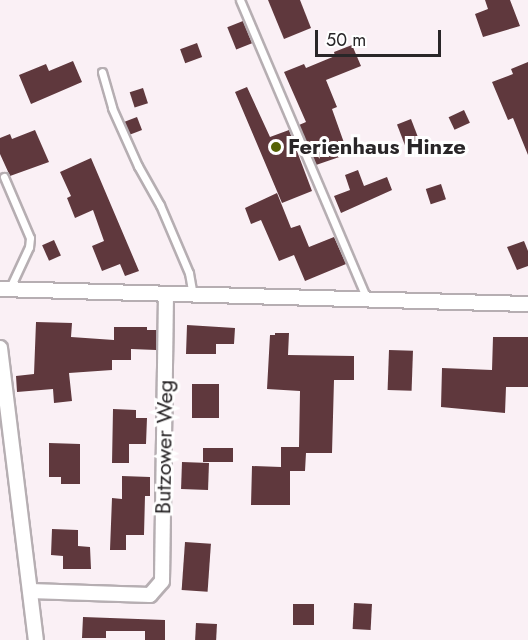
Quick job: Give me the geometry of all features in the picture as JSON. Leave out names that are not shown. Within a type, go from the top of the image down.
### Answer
[{"type":"street","points":[[5,288],[166,295],[528,304]]},
{"type":"street","name":"Butzower Weg","points":[[30,591],[150,595],[162,581],[166,295]]},
{"type":"street","points":[[0,348],[36,640]]},
{"type":"lane","points":[[240,0],[367,300]]},
{"type":"lane","points":[[102,72],[112,108],[138,166],[160,205],[189,273],[194,295]]},
{"type":"lane","points":[[4,177],[30,238],[30,247],[5,288]]},
{"type":"building","points":[[268,0],[300,0],[311,28],[284,39]]},
{"type":"building","points":[[485,0],[510,0],[520,26],[483,37],[475,14],[488,9]]},
{"type":"building","points":[[243,21],[252,43],[236,50],[227,27]]},
{"type":"building","points":[[197,43],[202,57],[185,63],[180,49]]},
{"type":"building","points":[[352,45],[361,66],[326,80],[337,107],[332,109],[348,154],[316,165],[299,125],[306,122],[284,72],[304,64],[306,68],[335,56],[334,52]]},
{"type":"building","points":[[73,61],[82,82],[31,104],[19,75],[46,64],[49,71]]},
{"type":"building","points":[[528,62],[528,155],[513,118],[508,120],[492,82],[513,74],[511,69]]},
{"type":"building","name":"Ferienhaus Hinze","points":[[247,87],[270,137],[289,130],[312,191],[282,203],[235,92]]},
{"type":"building","points":[[143,88],[148,103],[135,108],[130,92]]},
{"type":"building","points":[[464,110],[470,123],[455,130],[449,117]]},
{"type":"building","points":[[137,117],[142,130],[129,135],[124,122]]},
{"type":"building","points":[[411,119],[422,147],[408,152],[397,124]]},
{"type":"building","points":[[35,130],[49,162],[10,176],[0,154],[0,138],[10,134],[12,139]]},
{"type":"building","points":[[91,158],[139,271],[125,276],[120,264],[102,271],[92,246],[104,241],[93,210],[75,218],[67,198],[71,196],[60,172]]},
{"type":"building","points":[[358,170],[364,186],[387,177],[392,190],[341,213],[334,196],[350,190],[345,175]]},
{"type":"building","points":[[441,184],[446,199],[431,204],[426,189]]},
{"type":"building","points":[[277,193],[291,228],[300,225],[309,247],[334,237],[346,264],[305,281],[294,255],[279,261],[261,220],[251,224],[245,208]]},
{"type":"building","points":[[54,240],[61,256],[49,261],[42,245]]},
{"type":"building","points":[[524,241],[528,251],[528,266],[517,270],[507,247]]},
{"type":"building","points":[[36,322],[72,323],[71,337],[114,340],[114,327],[147,327],[147,330],[157,330],[156,350],[131,349],[131,360],[112,360],[112,370],[69,373],[72,401],[54,403],[53,389],[17,392],[16,376],[34,374]]},
{"type":"building","points":[[187,325],[235,328],[234,344],[216,344],[216,354],[186,354]]},
{"type":"building","points":[[275,333],[289,333],[288,355],[354,356],[354,380],[334,380],[332,453],[306,453],[305,471],[290,471],[290,505],[251,505],[252,466],[281,467],[281,447],[299,447],[300,391],[267,389],[270,335],[275,335]]},
{"type":"building","points":[[493,337],[528,337],[528,387],[506,387],[505,413],[441,407],[442,368],[492,370]]},
{"type":"building","points":[[389,350],[413,351],[412,391],[388,390]]},
{"type":"building","points":[[192,384],[219,384],[219,418],[192,418]]},
{"type":"building","points":[[113,409],[136,410],[136,418],[147,418],[146,444],[129,444],[129,463],[112,463]]},
{"type":"building","points":[[49,443],[80,444],[80,484],[61,484],[61,477],[49,477]]},
{"type":"building","points":[[203,448],[233,448],[233,462],[203,462]]},
{"type":"building","points":[[182,462],[209,463],[208,490],[181,489]]},
{"type":"building","points":[[122,476],[150,477],[150,496],[145,496],[144,535],[126,535],[126,550],[110,550],[112,498],[122,499]]},
{"type":"building","points":[[52,529],[78,530],[78,546],[90,547],[91,569],[63,569],[63,556],[51,555]]},
{"type":"building","points":[[185,542],[211,544],[208,592],[182,590]]},
{"type":"building","points":[[354,603],[372,604],[371,630],[353,629]]},
{"type":"building","points":[[293,604],[314,604],[314,625],[293,625]]},
{"type":"building","points":[[83,617],[165,620],[165,640],[145,640],[145,631],[106,631],[106,638],[82,638]]},
{"type":"building","points":[[196,623],[217,624],[216,640],[195,640]]},
{"type":"place","name":"Ferienhaus Hinze","points":[[276,147]]}]
